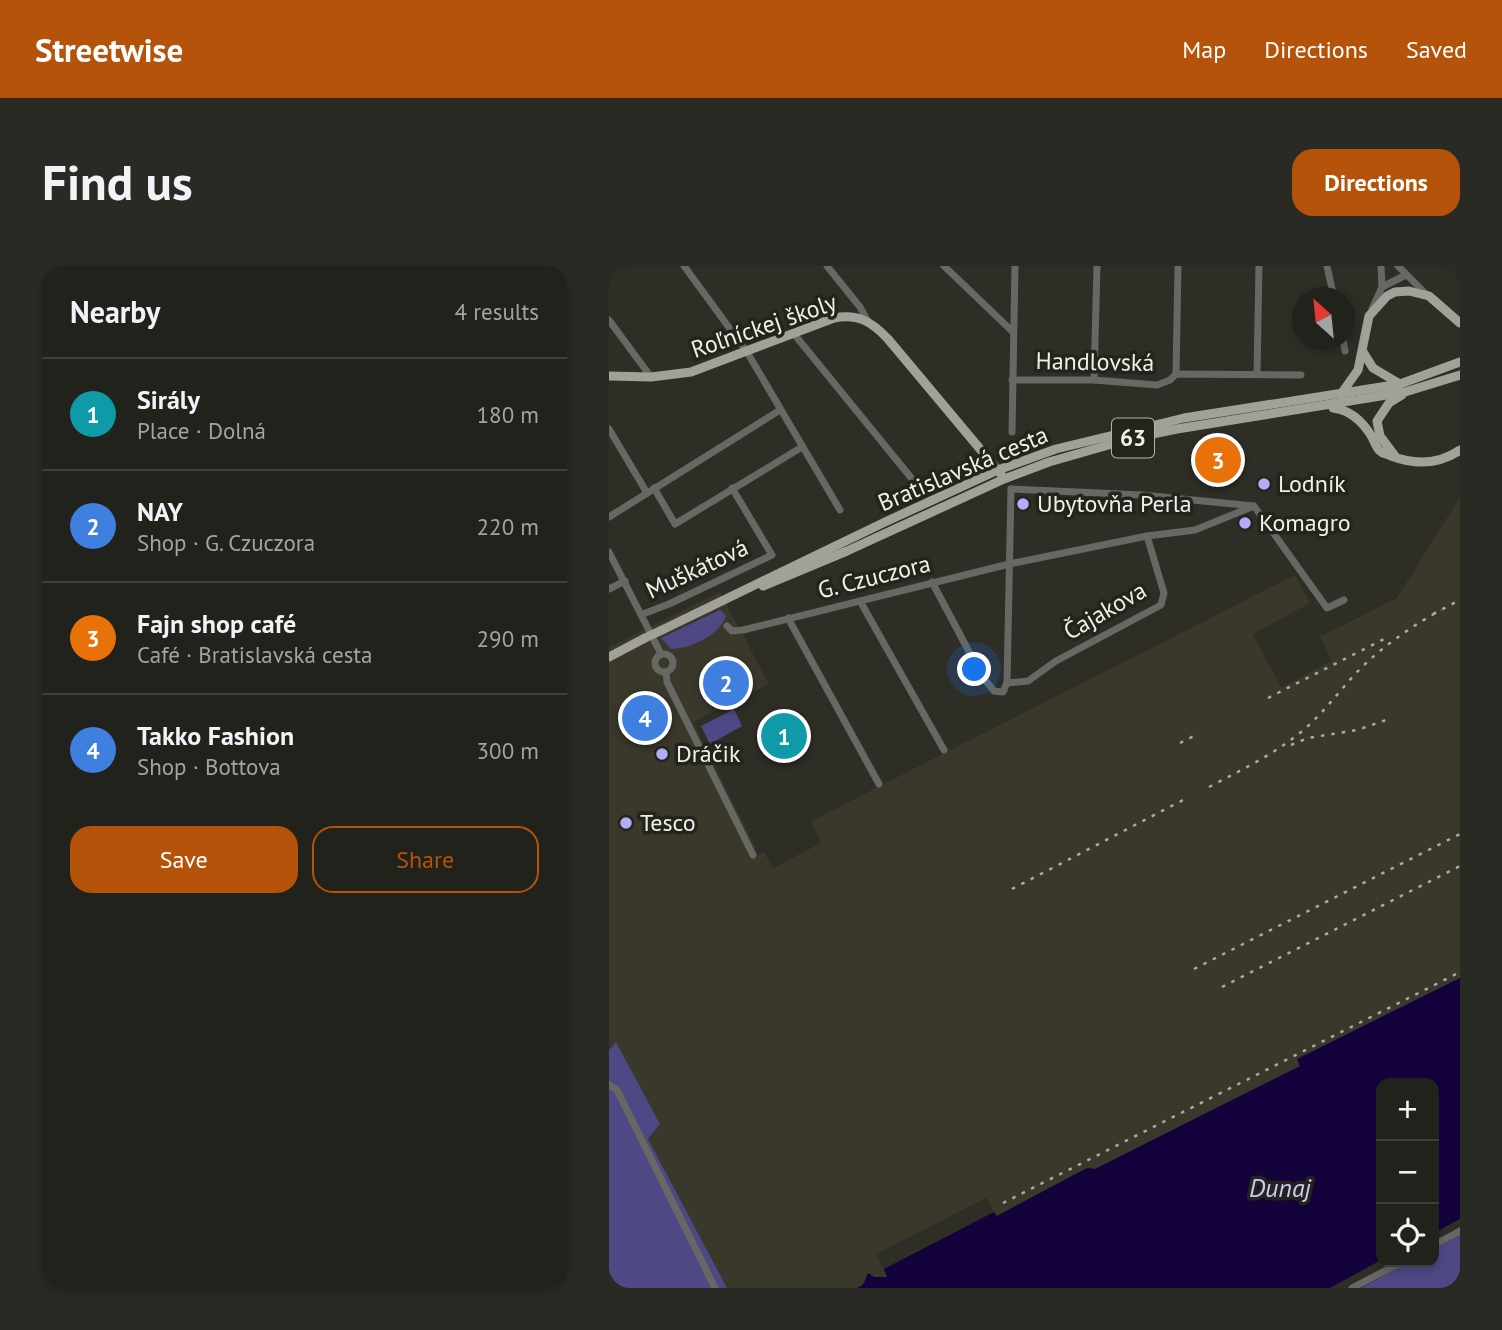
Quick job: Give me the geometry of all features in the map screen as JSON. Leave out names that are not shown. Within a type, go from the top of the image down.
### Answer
[{"type":"main road","points":[[1341,394],[1358,370],[1369,316],[1380,302],[1395,292],[1409,291],[1429,296],[1460,323]]},
{"type":"main road","name":"Roľníckej školy","points":[[609,376],[652,377],[691,372],[842,316],[857,317],[867,320],[888,339],[1001,474]]},
{"type":"main road","points":[[1363,352],[1373,368],[1403,388],[1377,421],[1380,436],[1396,457]]},
{"type":"main road","name":"Bratislavská cesta","points":[[609,657],[662,630],[847,551],[1056,449],[1233,409],[1403,388],[1460,362]]},
{"type":"main road","name":"Bratislavská cesta","points":[[1001,474],[1133,438],[1240,417],[1321,406],[1460,376]]},
{"type":"main road","points":[[1321,406],[1342,409],[1355,417],[1365,426],[1380,451],[1410,462],[1425,463],[1460,450]]},
{"type":"street","points":[[684,266],[747,352],[840,510]]},
{"type":"street","points":[[827,266],[860,307],[867,320]]},
{"type":"street","points":[[944,266],[1013,332]]},
{"type":"street","points":[[1012,432],[1015,266]]},
{"type":"street","points":[[1094,380],[1097,266]]},
{"type":"street","points":[[1176,374],[1178,266]]},
{"type":"street","points":[[1257,374],[1259,266]]},
{"type":"street","points":[[1327,266],[1332,287]]},
{"type":"street","points":[[1369,316],[1382,287],[1381,266]]},
{"type":"street","points":[[1398,266],[1429,296]]},
{"type":"street","points":[[1382,287],[1406,275]]},
{"type":"street","points":[[1395,292],[1406,275]]},
{"type":"street","points":[[609,320],[652,377]]},
{"type":"street","points":[[794,334],[917,485]]},
{"type":"street","name":"Handlovská","points":[[1012,380],[1094,380],[1157,385],[1170,380],[1176,374],[1301,375]]},
{"type":"street","points":[[609,517],[779,410]]},
{"type":"street","points":[[609,429],[675,524],[801,447]]},
{"type":"street","name":"Roľníckej školy","points":[[1001,474],[1011,489]]},
{"type":"street","name":"Muškátová","points":[[643,614],[772,555],[732,488]]},
{"type":"street","points":[[932,582],[982,676],[994,691],[1000,693],[1005,690],[1007,683],[1011,489],[1142,495],[1254,506],[1327,608],[1344,600]]},
{"type":"street","name":"G. Czuczora","points":[[727,626],[732,631],[749,628],[1009,564],[1147,536],[1195,530],[1254,506]]},
{"type":"street","name":"Čajakova","points":[[1007,683],[1028,681],[1056,661],[1161,605],[1164,593],[1147,536]]},
{"type":"street","points":[[609,552],[643,614],[661,654]]},
{"type":"street","points":[[609,589],[625,581]]},
{"type":"street","points":[[860,601],[944,750]]},
{"type":"street","points":[[788,618],[879,783]]},
{"type":"street","points":[[661,654],[669,655],[673,660],[672,667],[666,672],[659,671],[655,666],[656,659],[661,654]]},
{"type":"street","points":[[666,672],[667,682],[753,855]]},
{"type":"street","points":[[609,1085],[617,1090],[715,1288]]},
{"type":"street","points":[[1439,1242],[1460,1231]]},
{"type":"street","points":[[1352,1288],[1392,1267]]},
{"type":"shaded area","points":[[1460,497],[1460,978],[1298,1059],[1300,1066],[1095,1169],[1087,1168],[996,1216],[986,1198],[876,1254],[888,1278],[874,1277],[857,1288],[727,1288],[648,1139],[660,1124],[616,1043],[609,1050],[609,647],[720,592],[769,684],[693,722],[756,848],[754,850],[757,856],[764,852],[773,868],[821,843],[811,821],[1295,575],[1310,603],[1253,634],[1281,687],[1332,661],[1320,637],[1397,598]]},
{"type":"shaded area","points":[[720,610],[726,616],[723,623],[711,635],[695,644],[671,649],[661,638]]},
{"type":"shaded area","points":[[734,709],[742,726],[710,744],[701,726]]},
{"type":"shaded area","points":[[616,1042],[660,1124],[648,1139],[727,1288],[609,1288],[609,1050]]},
{"type":"shaded area","points":[[1460,1235],[1460,1288],[1361,1288],[1400,1267],[1439,1267],[1439,1246]]},
{"type":"water","name":"Dunaj","points":[[1460,978],[1460,1219],[1439,1230],[1439,1078],[1376,1078],[1376,1263],[1330,1288],[857,1288],[863,1285],[868,1273],[874,1277],[887,1277],[884,1269],[994,1212],[997,1216],[1087,1168],[1095,1169],[1300,1066],[1297,1059]]},
{"type":"railway","points":[[1433,614],[1460,600]]},
{"type":"railway","points":[[1209,787],[1257,762],[1301,732],[1378,653],[1441,610]]},
{"type":"railway","points":[[1268,698],[1386,638]]},
{"type":"railway","points":[[1291,745],[1308,738],[1357,730],[1389,719]]},
{"type":"railway","points":[[1180,743],[1196,735]]},
{"type":"railway","points":[[1012,889],[1185,799]]},
{"type":"railway","points":[[1194,969],[1460,834]]},
{"type":"railway","points":[[1222,987],[1460,866]]},
{"type":"railway","points":[[1003,1203],[1460,972]]},
{"type":"place","name":"Fajn shop café","points":[[1218,460]]},
{"type":"place","name":"Lodník","points":[[1264,484]]},
{"type":"place","name":"Ubytovňa Perla","points":[[1023,504]]},
{"type":"place","name":"Komagro","points":[[1245,523]]},
{"type":"place","name":"NAY","points":[[726,683]]},
{"type":"place","name":"Takko Fashion","points":[[645,718]]},
{"type":"place","name":"Sirály","points":[[784,736]]},
{"type":"place","name":"Dráčik","points":[[662,754]]},
{"type":"place","name":"Tesco","points":[[626,823]]}]
